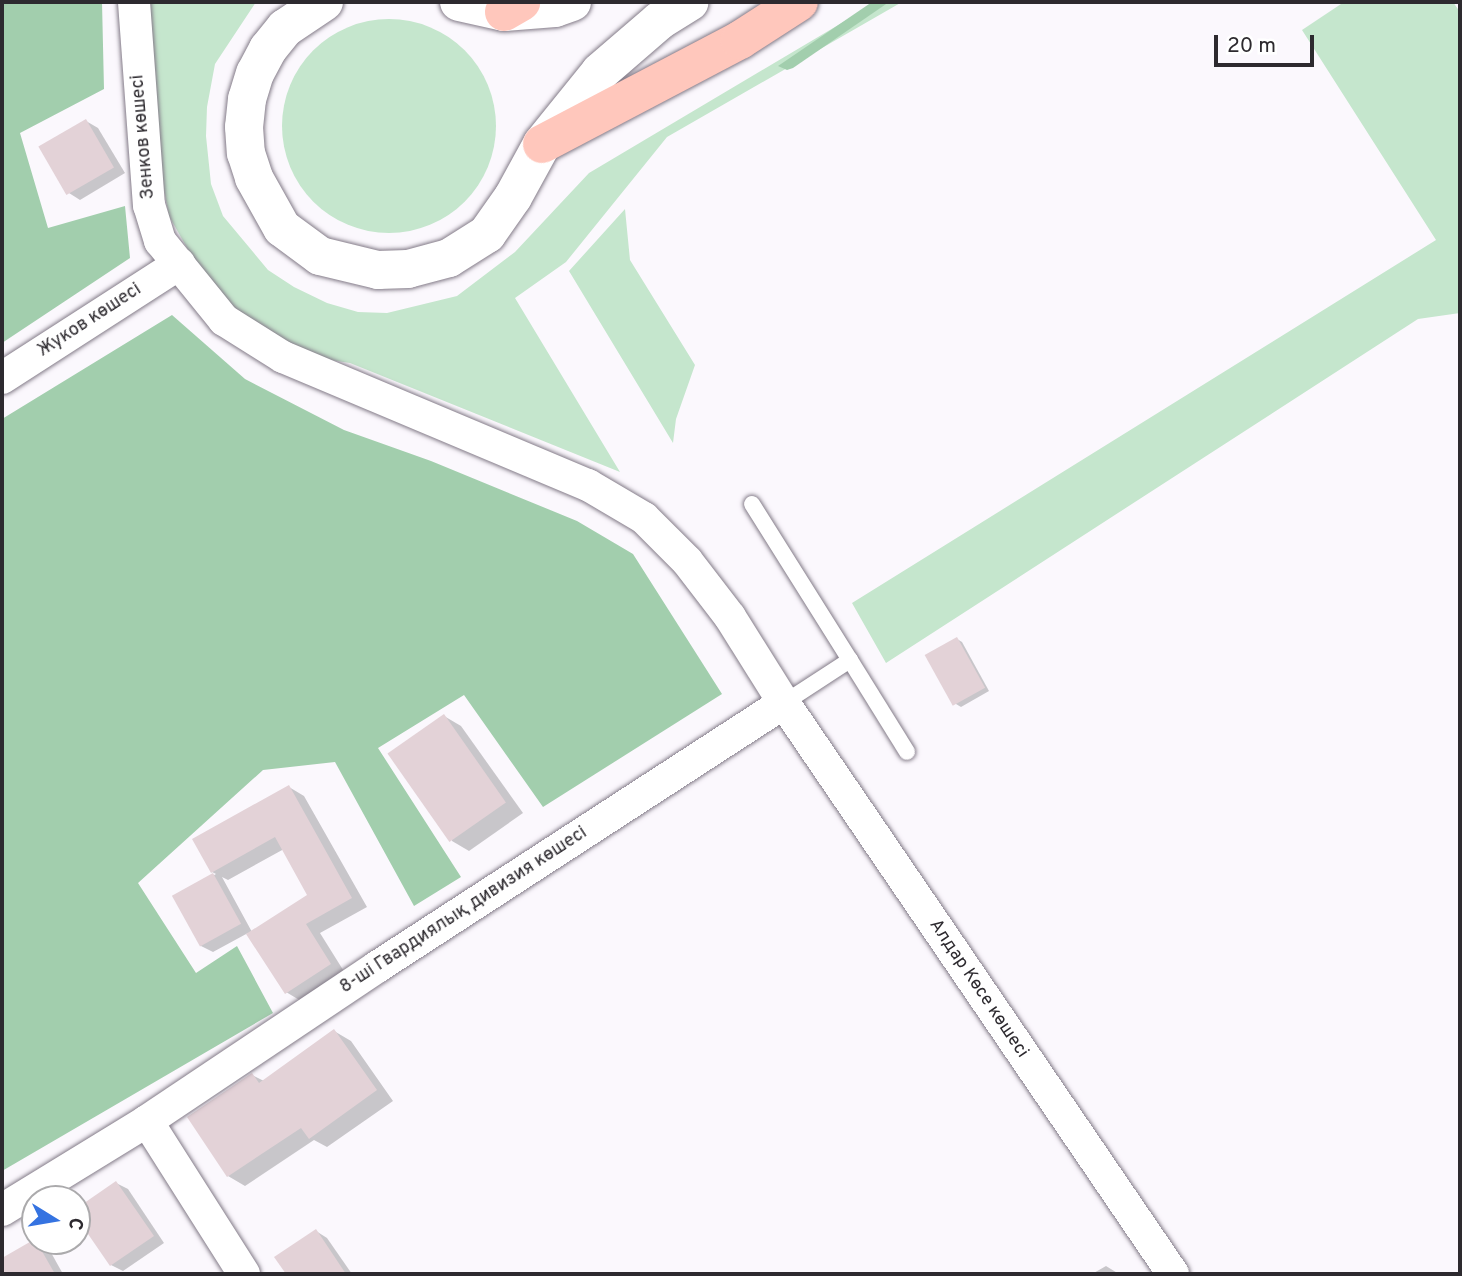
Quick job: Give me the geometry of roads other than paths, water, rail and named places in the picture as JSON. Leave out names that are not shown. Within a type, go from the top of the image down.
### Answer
[{"type":"main road","points":[[324,2],[285,28],[268,49],[255,73],[244,127],[250,166],[266,202],[282,228],[320,256],[378,270],[429,265],[455,256],[486,234],[513,197],[542,144],[600,72],[659,21],[690,2]]},
{"type":"main road","points":[[459,2],[555,8],[572,2]]},
{"type":"main road","points":[[542,144],[740,40],[799,2]]},
{"type":"street","name":"Зенков көшесі","points":[[134,2],[149,205],[160,241],[224,320],[283,357],[588,485],[643,518],[687,561],[730,617],[784,703]]},
{"type":"street","name":"Жуков көшесі","points":[[2,378],[178,264]]},
{"type":"street","name":"8-ші Гвардиялық дивизия көшесі","points":[[2,1210],[147,1121],[377,967],[784,703]]},
{"type":"street","name":"Алдар Көсе көшесі","points":[[784,703],[1173,1274]]},
{"type":"street","points":[[147,1121],[244,1274]]},
{"type":"lane","points":[[752,504],[907,752]]},
{"type":"lane","points":[[784,703],[850,660]]}]
